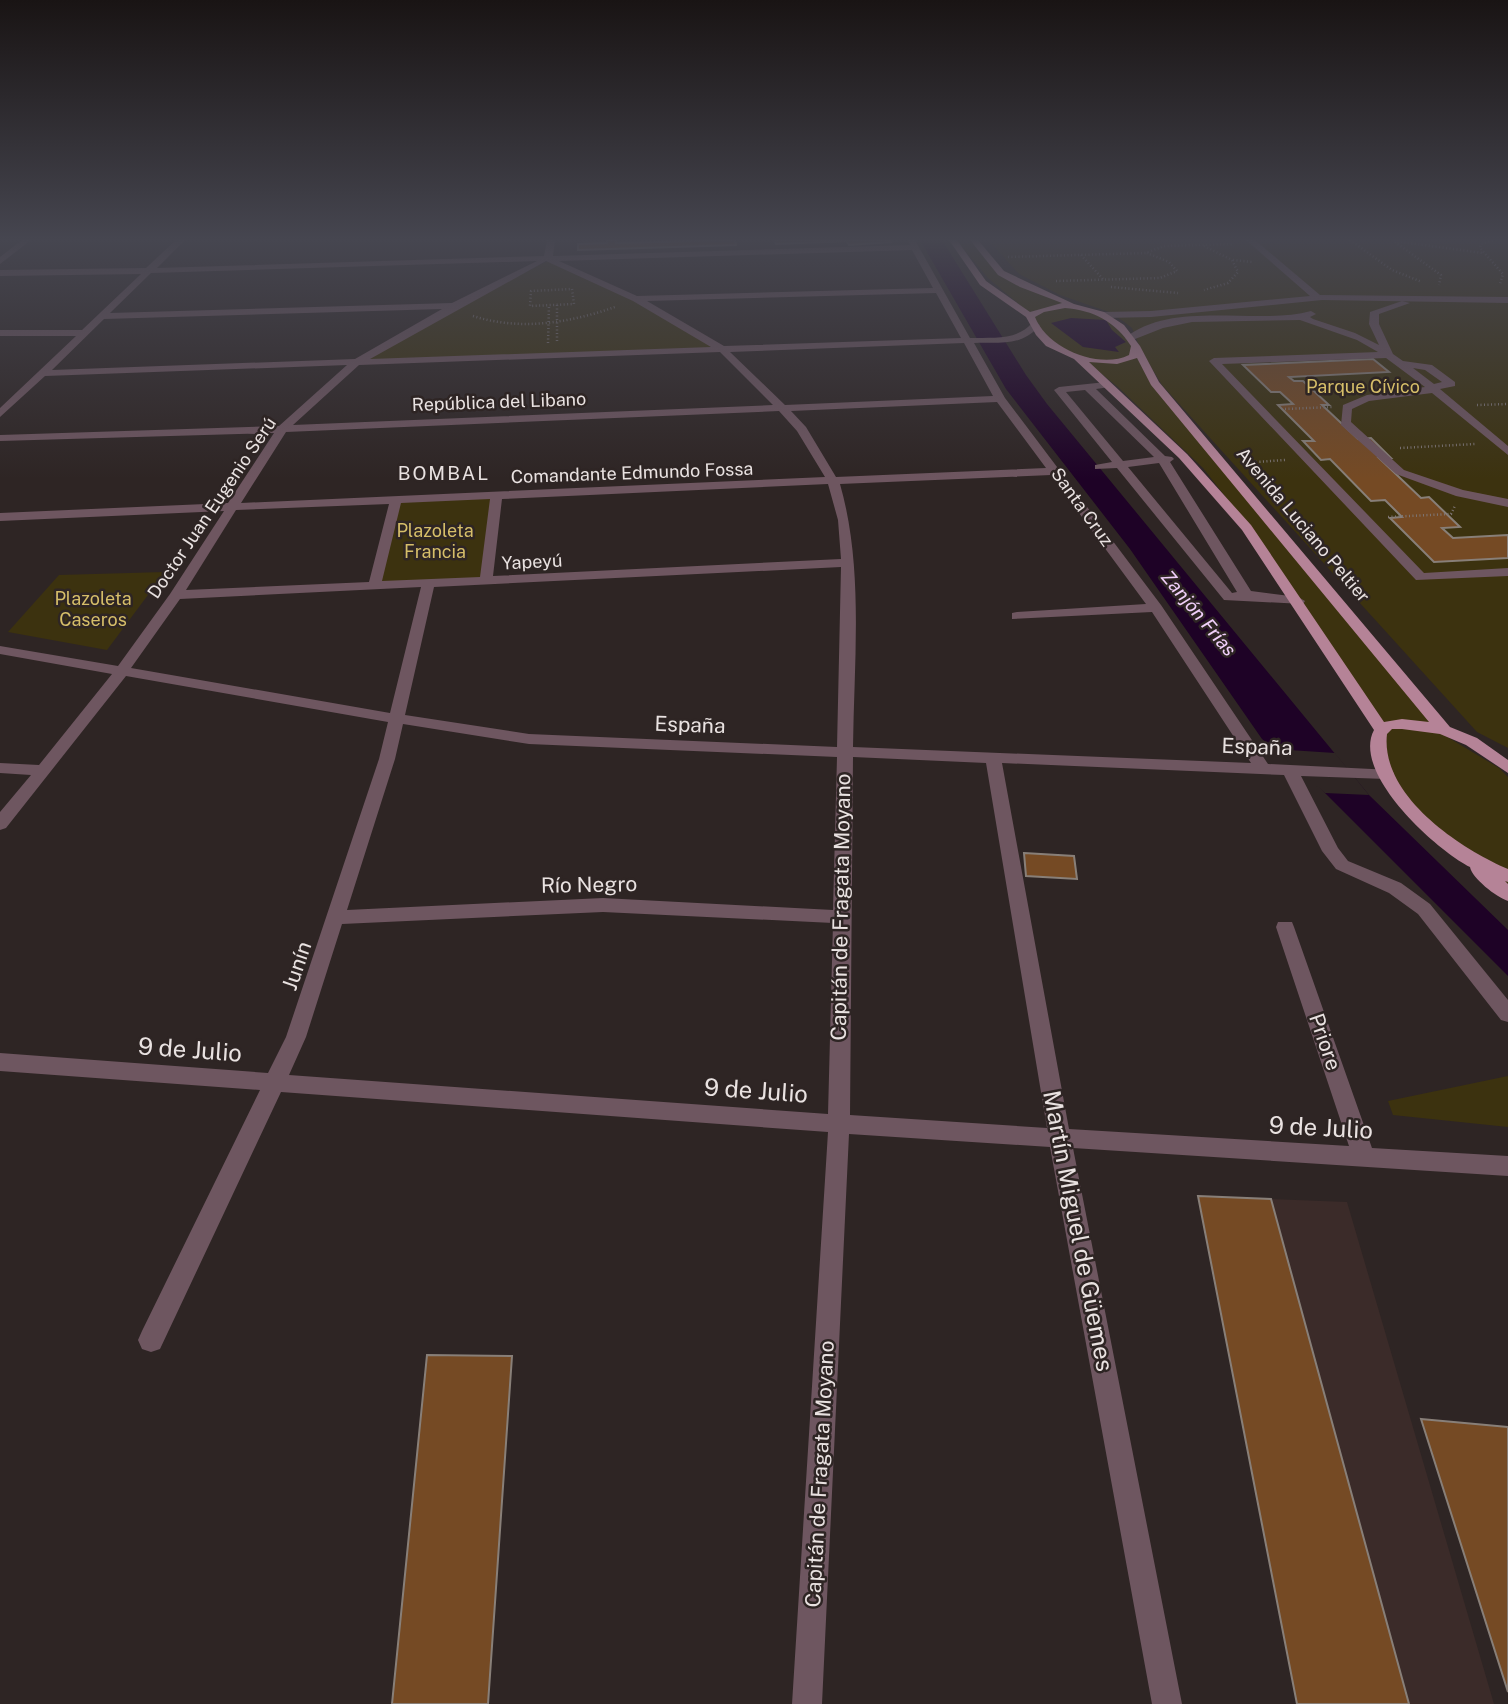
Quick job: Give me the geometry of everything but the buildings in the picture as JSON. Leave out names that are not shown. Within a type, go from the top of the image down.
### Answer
[{"type":"main road","name":"Avenida Luciano Peltier","points":[[1110,320],[1121,327],[1132,342],[1155,383],[1443,728]]},
{"type":"main road","points":[[1032,321],[1042,337],[1055,348],[1076,355],[1121,361],[1134,356],[1132,342]]},
{"type":"main road","points":[[1076,355],[1183,456],[1247,528],[1381,729]]},
{"type":"main road","points":[[1506,766],[1476,745],[1443,728],[1418,723],[1392,724],[1381,729],[1377,742],[1377,751],[1387,774],[1407,804],[1508,894]]},
{"type":"main road","points":[[1462,855],[1508,876]]},
{"type":"street","points":[[0,414],[98,320]]},
{"type":"street","name":"Doctor Juan Eugenio Serú","points":[[0,824],[122,671],[176,595],[282,429],[355,363],[431,320]]},
{"type":"street","name":"Capitán de Fragata Moyano","points":[[671,320],[722,349],[782,408],[811,442],[833,481],[844,520],[848,563],[839,1124],[807,1704]]},
{"type":"street","name":"Santa Cruz","points":[[959,320],[972,340],[1000,399],[1156,608],[1263,769]]},
{"type":"street","points":[[1132,342],[1149,327],[1212,320]]},
{"type":"street","points":[[1306,320],[1356,336],[1389,355],[1508,452]]},
{"type":"street","points":[[1375,320],[1374,324],[1389,355]]},
{"type":"street","points":[[1007,339],[1024,336],[1032,321]]},
{"type":"street","points":[[0,333],[85,333]]},
{"type":"street","points":[[43,373],[1007,339],[1037,342],[1055,348]]},
{"type":"street","points":[[1389,355],[1214,361],[1421,577],[1508,572]]},
{"type":"street","points":[[1399,363],[1428,367],[1451,383],[1431,389],[1367,397],[1347,407],[1345,423],[1399,472],[1460,493],[1508,503]]},
{"type":"street","points":[[1106,385],[1059,390],[1229,597],[1246,595],[1298,601]]},
{"type":"street","points":[[1087,387],[1163,460],[1246,595]]},
{"type":"street","name":"República del Libano","points":[[0,438],[1000,399]]},
{"type":"street","points":[[1099,467],[1183,456]]},
{"type":"street","name":"Comandante Edmundo Fossa","points":[[0,517],[1055,471]]},
{"type":"street","points":[[486,582],[496,496]]},
{"type":"street","points":[[374,587],[396,500]]},
{"type":"street","name":"Yapeyú","points":[[176,595],[848,563]]},
{"type":"street","name":"Junín","points":[[151,1340],[276,1083],[300,1026],[337,918],[398,717],[428,585]]},
{"type":"street","points":[[1017,615],[1156,608]]},
{"type":"street","name":"España","points":[[0,650],[498,736],[1387,774]]},
{"type":"street","name":"Martín Miguel de Güemes","points":[[993,757],[1060,1139],[1167,1704]]},
{"type":"street","points":[[0,768],[43,770]]},
{"type":"street","points":[[1296,770],[1331,851],[1342,865],[1395,888],[1424,909],[1508,1014]]},
{"type":"street","name":"Río Negro","points":[[337,918],[603,905],[841,917]]},
{"type":"street","name":"Priore","points":[[1285,927],[1364,1157]]},
{"type":"street","name":"9 de Julio","points":[[0,1062],[839,1124],[1508,1166]]},
{"type":"path","points":[[488,320],[498,322],[570,320]]},
{"type":"path","points":[[548,321],[548,346]]},
{"type":"path","points":[[557,321],[557,346]]},
{"type":"path","points":[[1261,411],[1347,407]]},
{"type":"path","points":[[1417,447],[1496,443]]},
{"type":"path","points":[[1225,464],[1307,459]]},
{"type":"path","points":[[1365,519],[1451,514],[1460,493]]},
{"type":"shaded area","points":[[1198,1196],[1347,1202],[1494,1704],[1297,1704]]},
{"type":"green space","points":[[434,320],[666,320],[715,348],[361,362]]},
{"type":"green space","points":[[1035,320],[1107,320],[1118,327],[1127,338],[1151,383],[1439,732],[1499,768],[1508,777],[1508,891],[1412,805],[1383,761],[1381,737],[1271,555],[1203,468],[1118,387],[1078,355],[1057,347],[1044,336]]},
{"type":"green space","name":"Parque Cívico","points":[[1121,320],[1508,320],[1508,748],[1477,732],[1162,385],[1141,350],[1132,328]]},
{"type":"green space","name":"Plazoleta Francia","points":[[496,496],[486,582],[374,587],[396,500]]},
{"type":"green space","name":"Plazoleta Caseros","points":[[165,572],[107,650],[8,632],[59,575]]},
{"type":"green space","points":[[1508,1076],[1508,1127],[1393,1115],[1388,1101]]},
{"type":"water","name":"Zanjón Frías","points":[[966,320],[991,320],[1047,404],[1369,795],[1508,930],[1508,976],[1311,779],[1262,739],[1130,549],[1006,389]]},
{"type":"water","points":[[1065,320],[1106,320],[1112,330],[1126,342],[1115,347],[1119,352],[1083,347],[1051,323]]},
{"type":"pier","points":[[1274,749],[1335,753],[1369,795],[1325,793]]},
{"type":"district","name":"BOMBAL","points":[[444,473]]}]
